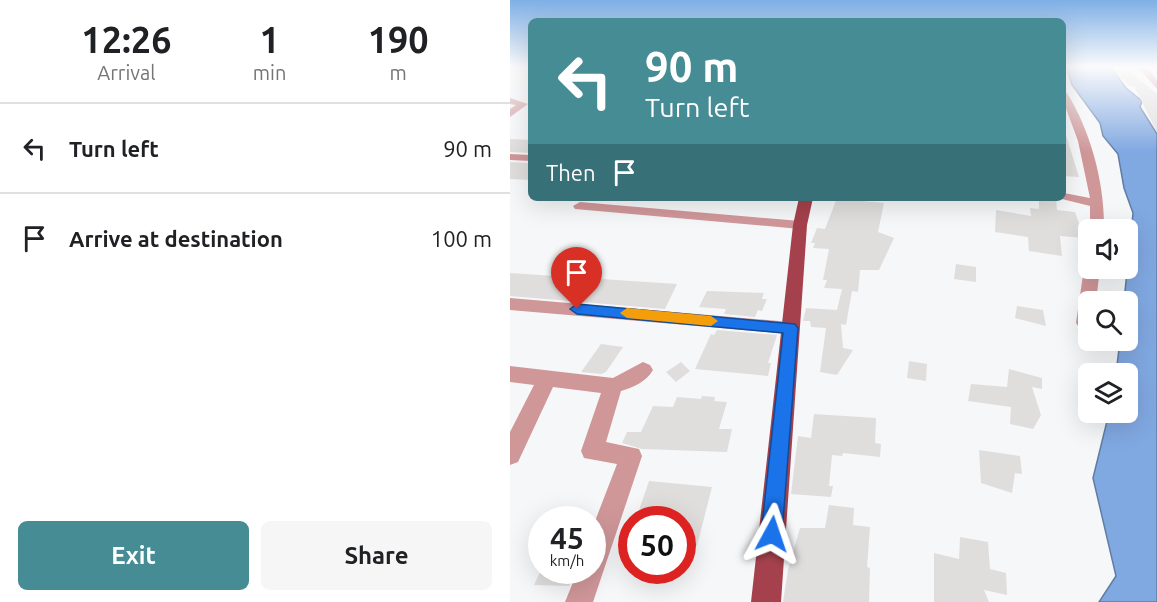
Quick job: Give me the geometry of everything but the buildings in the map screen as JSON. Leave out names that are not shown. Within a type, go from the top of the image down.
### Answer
[{"type":"main road","points":[[766,602],[800,225],[805,201]]},
{"type":"street","points":[[1066,99],[1078,124],[1096,203],[1097,219]]},
{"type":"street","points":[[510,101],[523,104],[510,114]]},
{"type":"street","points":[[510,157],[528,158]]},
{"type":"street","points":[[1066,197],[1096,203]]},
{"type":"street","points":[[580,206],[800,225]]},
{"type":"street","points":[[510,304],[790,328]]},
{"type":"street","points":[[510,374],[613,386],[630,380],[644,370]]},
{"type":"street","points":[[510,455],[547,378]]},
{"type":"street","points":[[606,527],[632,456],[592,452],[613,386]]},
{"type":"street","points":[[579,602],[586,584]]},
{"type":"water","points":[[1079,95],[1135,95],[1142,101],[1140,107],[1157,134],[1157,602],[1099,602],[1116,576],[1093,478],[1107,423],[1138,423],[1138,363],[1117,363],[1119,351],[1138,351],[1138,291],[1125,291],[1126,279],[1138,279],[1138,219],[1132,219],[1133,213],[1124,188],[1118,154],[1103,136],[1100,123]]},
{"type":"slow traffic","points":[[627,313],[711,321]]},
{"type":"route","points":[[577,309],[790,328],[772,534]]}]
